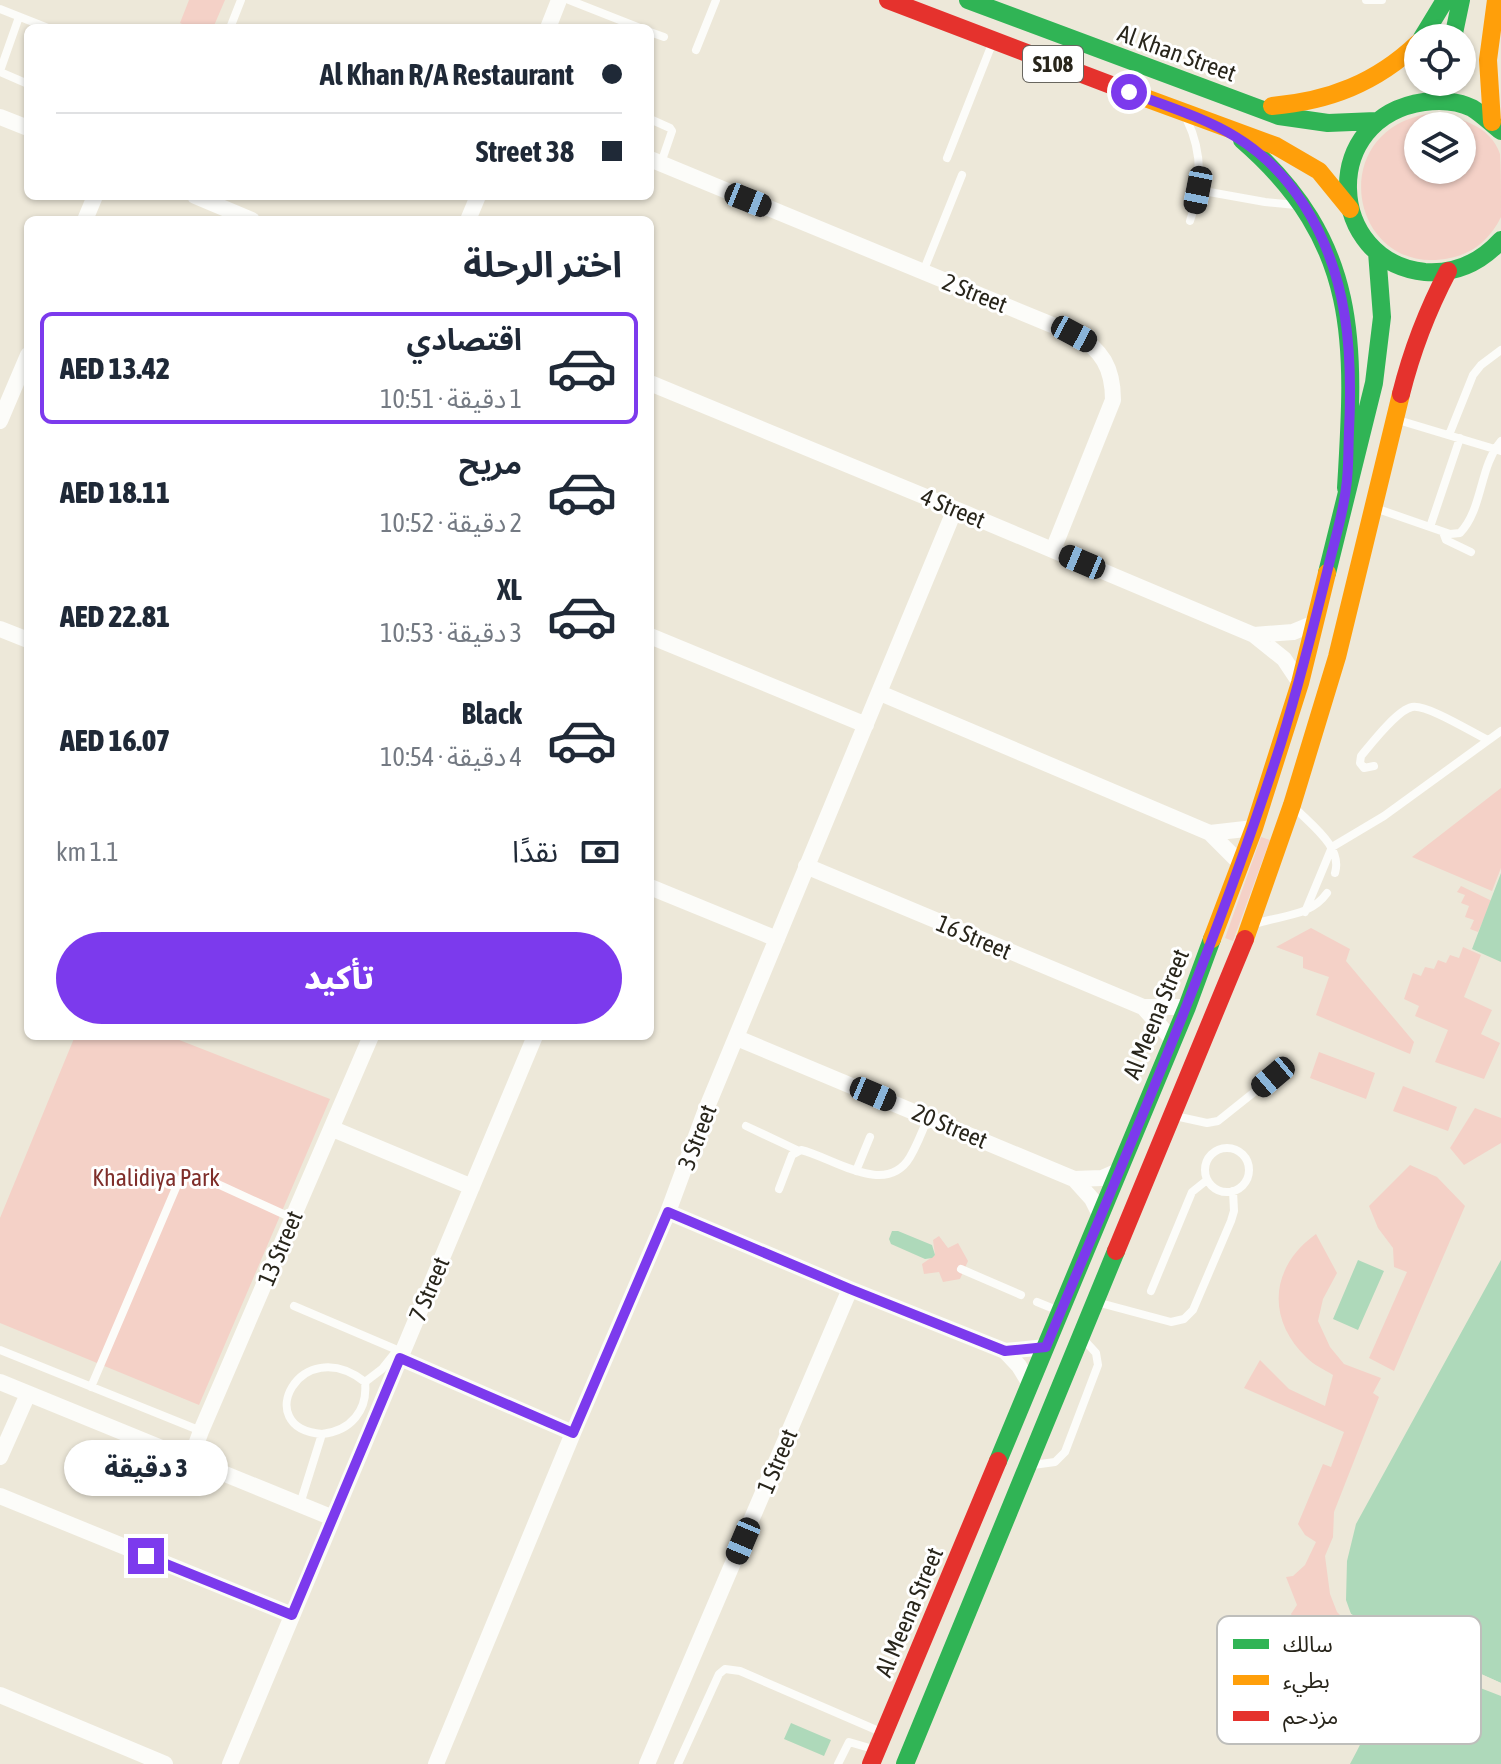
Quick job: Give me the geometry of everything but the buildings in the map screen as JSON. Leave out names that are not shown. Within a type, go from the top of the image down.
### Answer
[{"type":"main road","name":"S108","points":[[888,0],[1276,146],[1305,161],[1330,183],[1350,209]]},
{"type":"main road","name":"Al Khan Street","points":[[968,0],[1279,116],[1311,122],[1376,121]]},
{"type":"main road","points":[[1432,24],[1445,0]]},
{"type":"main road","points":[[1456,24],[1461,0]]},
{"type":"main road","points":[[1496,0],[1488,60],[1497,126]]},
{"type":"main road","points":[[1252,106],[1304,103],[1353,90],[1389,70],[1404,56]]},
{"type":"main road","points":[[1415,101],[1419,96]]},
{"type":"main road","points":[[1497,126],[1473,109],[1450,101],[1415,101],[1394,109],[1376,121],[1360,140],[1350,161],[1347,185],[1350,209],[1360,232],[1377,252],[1410,269],[1448,271],[1473,263],[1498,247]]},
{"type":"main road","points":[[1219,125],[1271,165],[1304,205],[1333,266],[1349,337],[1352,380],[1346,488]]},
{"type":"main road","name":"Al Meena Street","points":[[878,1749],[1187,1007],[1254,828],[1300,683],[1374,383],[1381,339],[1382,295],[1377,252]]},
{"type":"main road","points":[[905,1764],[1251,925],[1337,657],[1415,341],[1448,271]]},
{"type":"main road","points":[[1198,1055],[1195,1031],[1210,986],[1207,979],[1199,975]]},
{"type":"main road","points":[[942,1595],[945,1619],[935,1651],[937,1662],[944,1670]]},
{"type":"street","points":[[550,24],[559,0]]},
{"type":"street","points":[[0,117],[24,126]]},
{"type":"street","name":"2 Street","points":[[655,161],[1074,334],[1101,353],[1109,367],[1113,400],[1053,550]]},
{"type":"street","points":[[204,200],[242,216]]},
{"type":"street","points":[[0,421],[24,364]]},
{"type":"street","name":"4 Street","points":[[654,385],[1254,635],[1284,659],[1300,683]]},
{"type":"street","name":"3 Street","points":[[436,1764],[668,1212],[806,866],[955,509]]},
{"type":"street","name":"4 Street","points":[[1254,635],[1293,632],[1315,623]]},
{"type":"street","points":[[0,629],[24,638]]},
{"type":"street","points":[[654,638],[866,725]]},
{"type":"street","points":[[880,693],[1210,833],[1241,864]]},
{"type":"street","points":[[1210,833],[1254,828]]},
{"type":"street","name":"16 Street","points":[[806,866],[1143,1007],[1187,1007]]},
{"type":"street","points":[[654,889],[777,939]]},
{"type":"street","name":"16 Street","points":[[1143,1007],[1172,1039]]},
{"type":"street","name":"20 Street","points":[[737,1038],[1074,1179]]},
{"type":"street","name":"13 Street","points":[[190,1461],[369,1040]]},
{"type":"street","name":"7 Street","points":[[230,1764],[533,1040]]},
{"type":"street","points":[[333,1129],[472,1187]]},
{"type":"street","points":[[1074,1179],[1102,1178],[1118,1171]]},
{"type":"street","points":[[1074,1179],[1092,1199],[1100,1215]]},
{"type":"street","points":[[668,1212],[1005,1351],[1030,1384]]},
{"type":"street","name":"1 Street","points":[[647,1764],[850,1289]]},
{"type":"street","points":[[1005,1351],[1046,1347]]},
{"type":"street","points":[[400,1353],[573,1433]]},
{"type":"street","points":[[0,1382],[333,1518]]},
{"type":"street","points":[[0,1457],[28,1394]]},
{"type":"street","points":[[0,1496],[292,1615]]},
{"type":"street","points":[[0,1695],[165,1764]]},
{"type":"lane","points":[[232,24],[241,0]]},
{"type":"lane","points":[[569,0],[630,24]]},
{"type":"lane","points":[[696,50],[716,0]]},
{"type":"lane","points":[[1366,0],[1382,0]]},
{"type":"lane","points":[[0,9],[37,24]]},
{"type":"lane","points":[[19,17],[0,72],[24,82]]},
{"type":"lane","points":[[654,33],[664,37]]},
{"type":"lane","points":[[947,158],[993,42]]},
{"type":"lane","points":[[1183,113],[1196,144],[1199,167],[1198,190],[1190,221]]},
{"type":"lane","points":[[654,121],[672,131],[655,161]]},
{"type":"lane","points":[[923,272],[962,175]]},
{"type":"lane","points":[[1198,190],[1265,202],[1304,205]]},
{"type":"lane","points":[[1449,435],[1473,375],[1501,350]]},
{"type":"lane","points":[[1374,507],[1455,535],[1464,530],[1499,447],[1395,420]]},
{"type":"lane","points":[[1430,527],[1460,438]]},
{"type":"lane","points":[[1443,532],[1446,540],[1471,552]]},
{"type":"lane","points":[[1374,766],[1364,768],[1360,763],[1361,756],[1401,714],[1411,708],[1430,712],[1488,740]]},
{"type":"lane","points":[[1305,912],[1332,847],[1389,812],[1501,731]]},
{"type":"lane","points":[[1292,805],[1332,847],[1337,857],[1335,873]]},
{"type":"lane","points":[[1251,925],[1305,912],[1319,904],[1327,893]]},
{"type":"lane","points":[[1173,1115],[1207,1123],[1218,1121],[1273,1077]]},
{"type":"lane","points":[[746,1126],[797,1150],[805,1150],[856,1171],[878,1175],[903,1166],[928,1117]]},
{"type":"lane","points":[[856,1171],[870,1137]]},
{"type":"lane","points":[[1221,1149],[1236,1150],[1249,1168],[1245,1182],[1233,1191],[1218,1190],[1207,1180],[1205,1173],[1209,1158],[1221,1149]]},
{"type":"lane","points":[[779,1189],[790,1158],[797,1150]]},
{"type":"lane","points":[[91,1387],[184,1175],[198,1175],[292,1218]]},
{"type":"lane","points":[[1151,1291],[1192,1192],[1207,1180]]},
{"type":"lane","points":[[1096,1301],[1171,1322],[1184,1319],[1193,1310],[1231,1221],[1233,1191]]},
{"type":"lane","points":[[961,1269],[1021,1295]]},
{"type":"lane","points":[[1037,1302],[1061,1312]]},
{"type":"lane","points":[[294,1306],[400,1353],[365,1382]]},
{"type":"lane","points":[[1028,1465],[1055,1462],[1065,1452],[1098,1365],[1096,1353],[1080,1338]]},
{"type":"lane","points":[[0,1350],[201,1431]]},
{"type":"lane","points":[[331,1367],[355,1374],[365,1382],[365,1399],[358,1415],[339,1431],[322,1434],[300,1428],[289,1416],[287,1406],[291,1386],[307,1373],[331,1367]]},
{"type":"lane","points":[[300,1504],[322,1434]]},
{"type":"lane","points":[[678,1764],[719,1674],[725,1669],[740,1671],[878,1749]]},
{"type":"lane","points":[[838,1764],[849,1742],[878,1749]]},
{"type":"green space","points":[[189,0],[225,0],[215,24],[180,23]]},
{"type":"green space","points":[[1404,123],[1404,184],[1476,184],[1476,127],[1480,129],[1489,136],[1500,154],[1501,217],[1492,232],[1474,249],[1450,258],[1417,259],[1390,247],[1372,227],[1362,201],[1362,173],[1373,147],[1394,127]]},
{"type":"green space","points":[[1501,788],[1501,868],[1492,891],[1412,857]]},
{"type":"green space","points":[[1261,837],[1270,840],[1233,941],[1225,938]]},
{"type":"green space","points":[[1461,886],[1492,901],[1478,932],[1470,929],[1474,920],[1465,917],[1469,906],[1461,903],[1465,895],[1457,892]]},
{"type":"green space","points":[[1311,928],[1350,949],[1346,961],[1414,1042],[1410,1054],[1316,1015],[1329,977],[1303,968],[1303,957],[1276,947]]},
{"type":"green space","points":[[1463,947],[1481,955],[1464,997],[1492,1010],[1481,1034],[1500,1043],[1484,1079],[1435,1062],[1448,1030],[1415,1016],[1419,1006],[1404,999],[1413,973],[1421,976],[1425,967],[1434,969],[1438,960],[1446,963],[1450,955],[1459,958]]},
{"type":"green space","name":"Khalidiya Park","points":[[73,1040],[179,1040],[330,1099],[199,1405],[0,1323],[0,1218]]},
{"type":"green space","points":[[1319,1052],[1375,1073],[1366,1099],[1310,1078]]},
{"type":"green space","points":[[1403,1086],[1457,1107],[1448,1131],[1393,1111]]},
{"type":"green space","points":[[1475,1108],[1501,1118],[1501,1143],[1464,1165],[1450,1148]]},
{"type":"green space","points":[[1410,1165],[1437,1177],[1465,1206],[1394,1371],[1369,1358],[1407,1272],[1394,1267],[1393,1248],[1378,1228],[1369,1206]]},
{"type":"green space","points":[[1316,1234],[1337,1273],[1323,1299],[1318,1321],[1330,1347],[1344,1364],[1381,1378],[1373,1393],[1379,1397],[1334,1512],[1333,1537],[1325,1556],[1330,1594],[1341,1616],[1292,1616],[1297,1605],[1286,1577],[1293,1576],[1305,1565],[1316,1542],[1305,1535],[1298,1524],[1323,1464],[1331,1467],[1344,1432],[1244,1388],[1260,1360],[1289,1389],[1325,1406],[1333,1375],[1310,1361],[1293,1342],[1280,1310],[1282,1277],[1301,1247]]},
{"type":"green space","points":[[939,1236],[948,1248],[958,1243],[968,1261],[960,1279],[943,1282],[939,1272],[924,1274],[922,1264],[935,1255],[933,1240]]},
{"type":"shaded area","points":[[1501,873],[1501,962],[1472,949]]},
{"type":"shaded area","points":[[892,1231],[932,1245],[935,1255],[925,1259],[891,1244]]},
{"type":"shaded area","points":[[1358,1260],[1384,1271],[1358,1330],[1333,1319]]},
{"type":"shaded area","points":[[1501,1260],[1501,1683],[1481,1674],[1481,1616],[1351,1614],[1346,1600],[1347,1561],[1356,1524]]},
{"type":"shaded area","points":[[1481,1688],[1501,1696],[1501,1764],[1350,1764],[1360,1744],[1481,1744]]},
{"type":"shaded area","points":[[791,1723],[831,1740],[824,1756],[784,1739]]},
{"type":"pier","points":[[1481,1674],[1501,1683],[1501,1687],[1481,1678]]},
{"type":"traffic: fast","points":[[968,0],[1279,116],[1328,123],[1376,121]]},
{"type":"traffic: fast","points":[[1430,24],[1445,0]]},
{"type":"traffic: fast","points":[[1456,24],[1461,0]]},
{"type":"traffic: fast","points":[[1501,131],[1472,108],[1455,102],[1424,102],[1390,113],[1366,133],[1352,160],[1348,189],[1353,218],[1368,243],[1392,262],[1425,272],[1457,269],[1485,255],[1501,240]]},
{"type":"traffic: fast","points":[[1242,140],[1281,179],[1310,217],[1330,257],[1342,298],[1348,341],[1350,387],[1346,488]]},
{"type":"traffic: fast","points":[[1327,573],[1374,383],[1382,317],[1377,252]]},
{"type":"traffic: fast","points":[[998,1461],[1187,1007],[1212,939]]},
{"type":"traffic: fast","points":[[905,1764],[1116,1251]]},
{"type":"traffic: slow","points":[[1492,122],[1488,60],[1496,0]]},
{"type":"traffic: slow","points":[[1272,106],[1313,100],[1351,88],[1404,55]]},
{"type":"traffic: slow","points":[[1140,96],[1276,146],[1319,171],[1350,209]]},
{"type":"traffic: slow","points":[[1245,939],[1292,805],[1337,657],[1401,394]]},
{"type":"traffic: slow","points":[[1212,939],[1254,828],[1300,683],[1327,573]]},
{"type":"traffic: jam","points":[[888,0],[1140,96]]},
{"type":"traffic: jam","points":[[1401,394],[1421,331],[1448,271]]},
{"type":"traffic: jam","points":[[1116,1251],[1245,939]]},
{"type":"traffic: jam","points":[[871,1764],[998,1461]]},
{"type":"route","points":[[146,1556],[292,1615],[400,1358],[573,1433],[668,1212],[1005,1351],[1046,1347],[1187,1007],[1254,828],[1300,683],[1346,488],[1351,355],[1343,301],[1319,231],[1284,178],[1238,137],[1219,125],[1129,92]]}]
